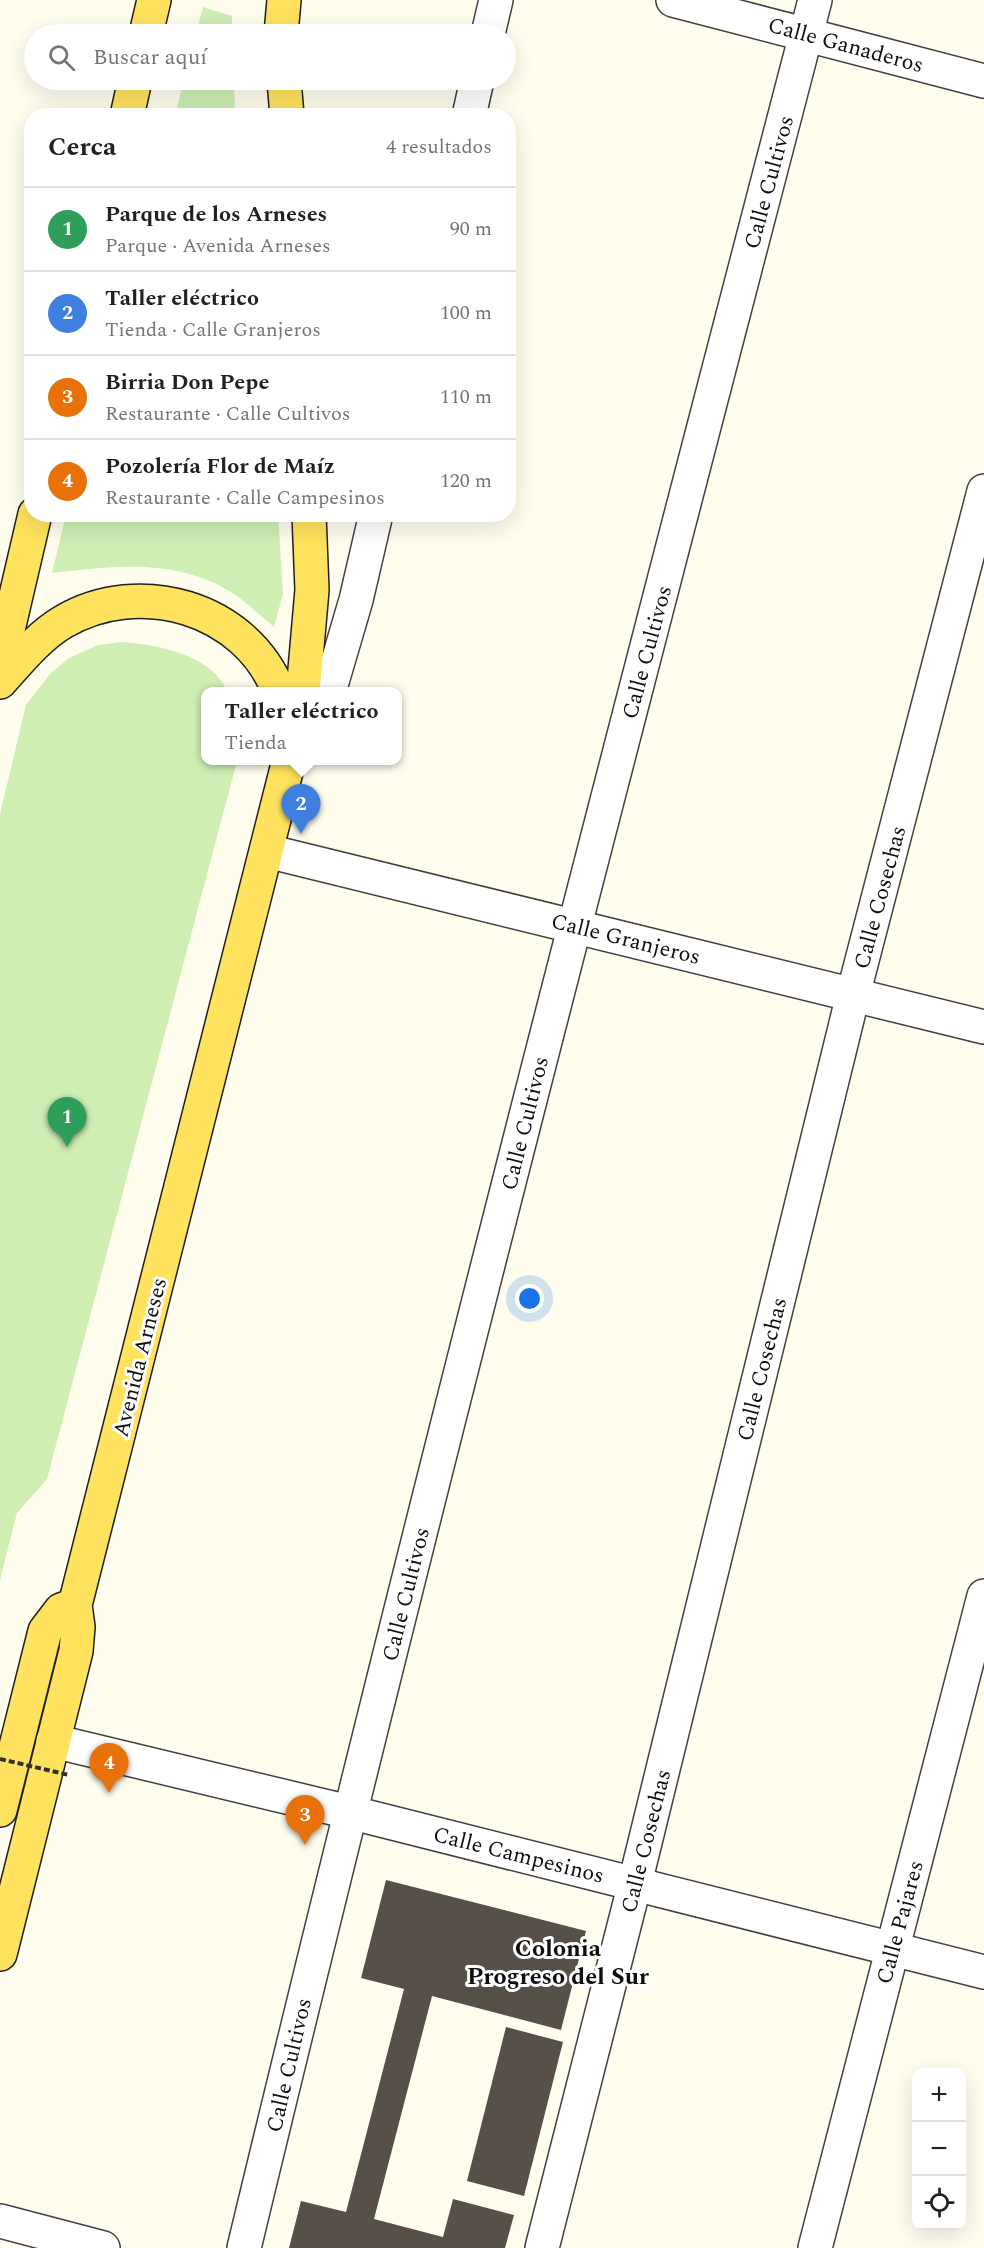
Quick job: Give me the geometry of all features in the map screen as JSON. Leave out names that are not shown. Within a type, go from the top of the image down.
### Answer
[{"type":"main road","points":[[148,24],[154,0]]},
{"type":"main road","points":[[282,24],[284,0]]},
{"type":"main road","points":[[129,108],[133,90]]},
{"type":"main road","points":[[285,90],[286,108]]},
{"type":"main road","points":[[0,664],[33,522]]},
{"type":"main road","points":[[303,687],[312,590],[309,522]]},
{"type":"main road","points":[[0,681],[41,638],[62,622],[86,610],[112,603],[139,600],[165,602],[191,608],[216,620],[238,635],[257,654],[276,687]]},
{"type":"main road","name":"Avenida Arneses","points":[[0,1954],[76,1650],[78,1628],[75,1605],[288,765]]},
{"type":"main road","points":[[0,1810],[45,1631],[61,1610],[75,1605]]},
{"type":"street","points":[[490,24],[496,0]]},
{"type":"street","name":"Calle Ganaderos","points":[[673,0],[984,81]]},
{"type":"street","name":"Calle Cultivos","points":[[244,2248],[349,1812],[575,925],[815,0]]},
{"type":"street","points":[[471,108],[475,90]]},
{"type":"street","name":"Calle Cosechas","points":[[542,2248],[635,1883],[853,995],[984,491]]},
{"type":"street","points":[[330,687],[356,600],[374,522]]},
{"type":"street","name":"Calle Granjeros","points":[[267,851],[575,925],[984,1028]]},
{"type":"street","name":"Calle Pajares","points":[[815,2248],[984,1596]]},
{"type":"street","name":"Calle Campesinos","points":[[53,1741],[349,1812],[984,1972]]},
{"type":"street","points":[[0,2221],[103,2248]]},
{"type":"path","points":[[0,1759],[69,1775]]},
{"type":"green space","points":[[203,7],[232,16],[232,24],[199,24]]},
{"type":"green space","points":[[181,90],[234,90],[235,108],[177,108]]},
{"type":"green space","points":[[64,522],[278,522],[283,594],[274,627],[231,592],[210,581],[188,574],[144,567],[98,568],[52,573]]},
{"type":"green space","points":[[123,642],[167,649],[197,660],[209,669],[225,687],[201,687],[201,765],[236,765],[47,1479],[17,1513],[0,1580],[0,814],[26,705],[50,674],[69,658],[98,645]]},
{"type":"building","points":[[386,1880],[586,1931],[561,2030],[432,1996],[374,2219],[443,2237],[453,2199],[514,2215],[505,2248],[289,2248],[301,2201],[346,2212],[404,1989],[361,1978]]},
{"type":"building","points":[[506,2027],[563,2042],[524,2196],[467,2181]]},
{"type":"place","name":"Taller eléctrico","points":[[301,834]]},
{"type":"place","name":"Parque de los Arneses","points":[[67,1147]]},
{"type":"place","name":"Pozolería Flor de Maíz","points":[[109,1793]]},
{"type":"place","name":"Birria Don Pepe","points":[[305,1845]]},
{"type":"district","name":"Colonia Progreso del Sur","points":[[558,1962]]}]
